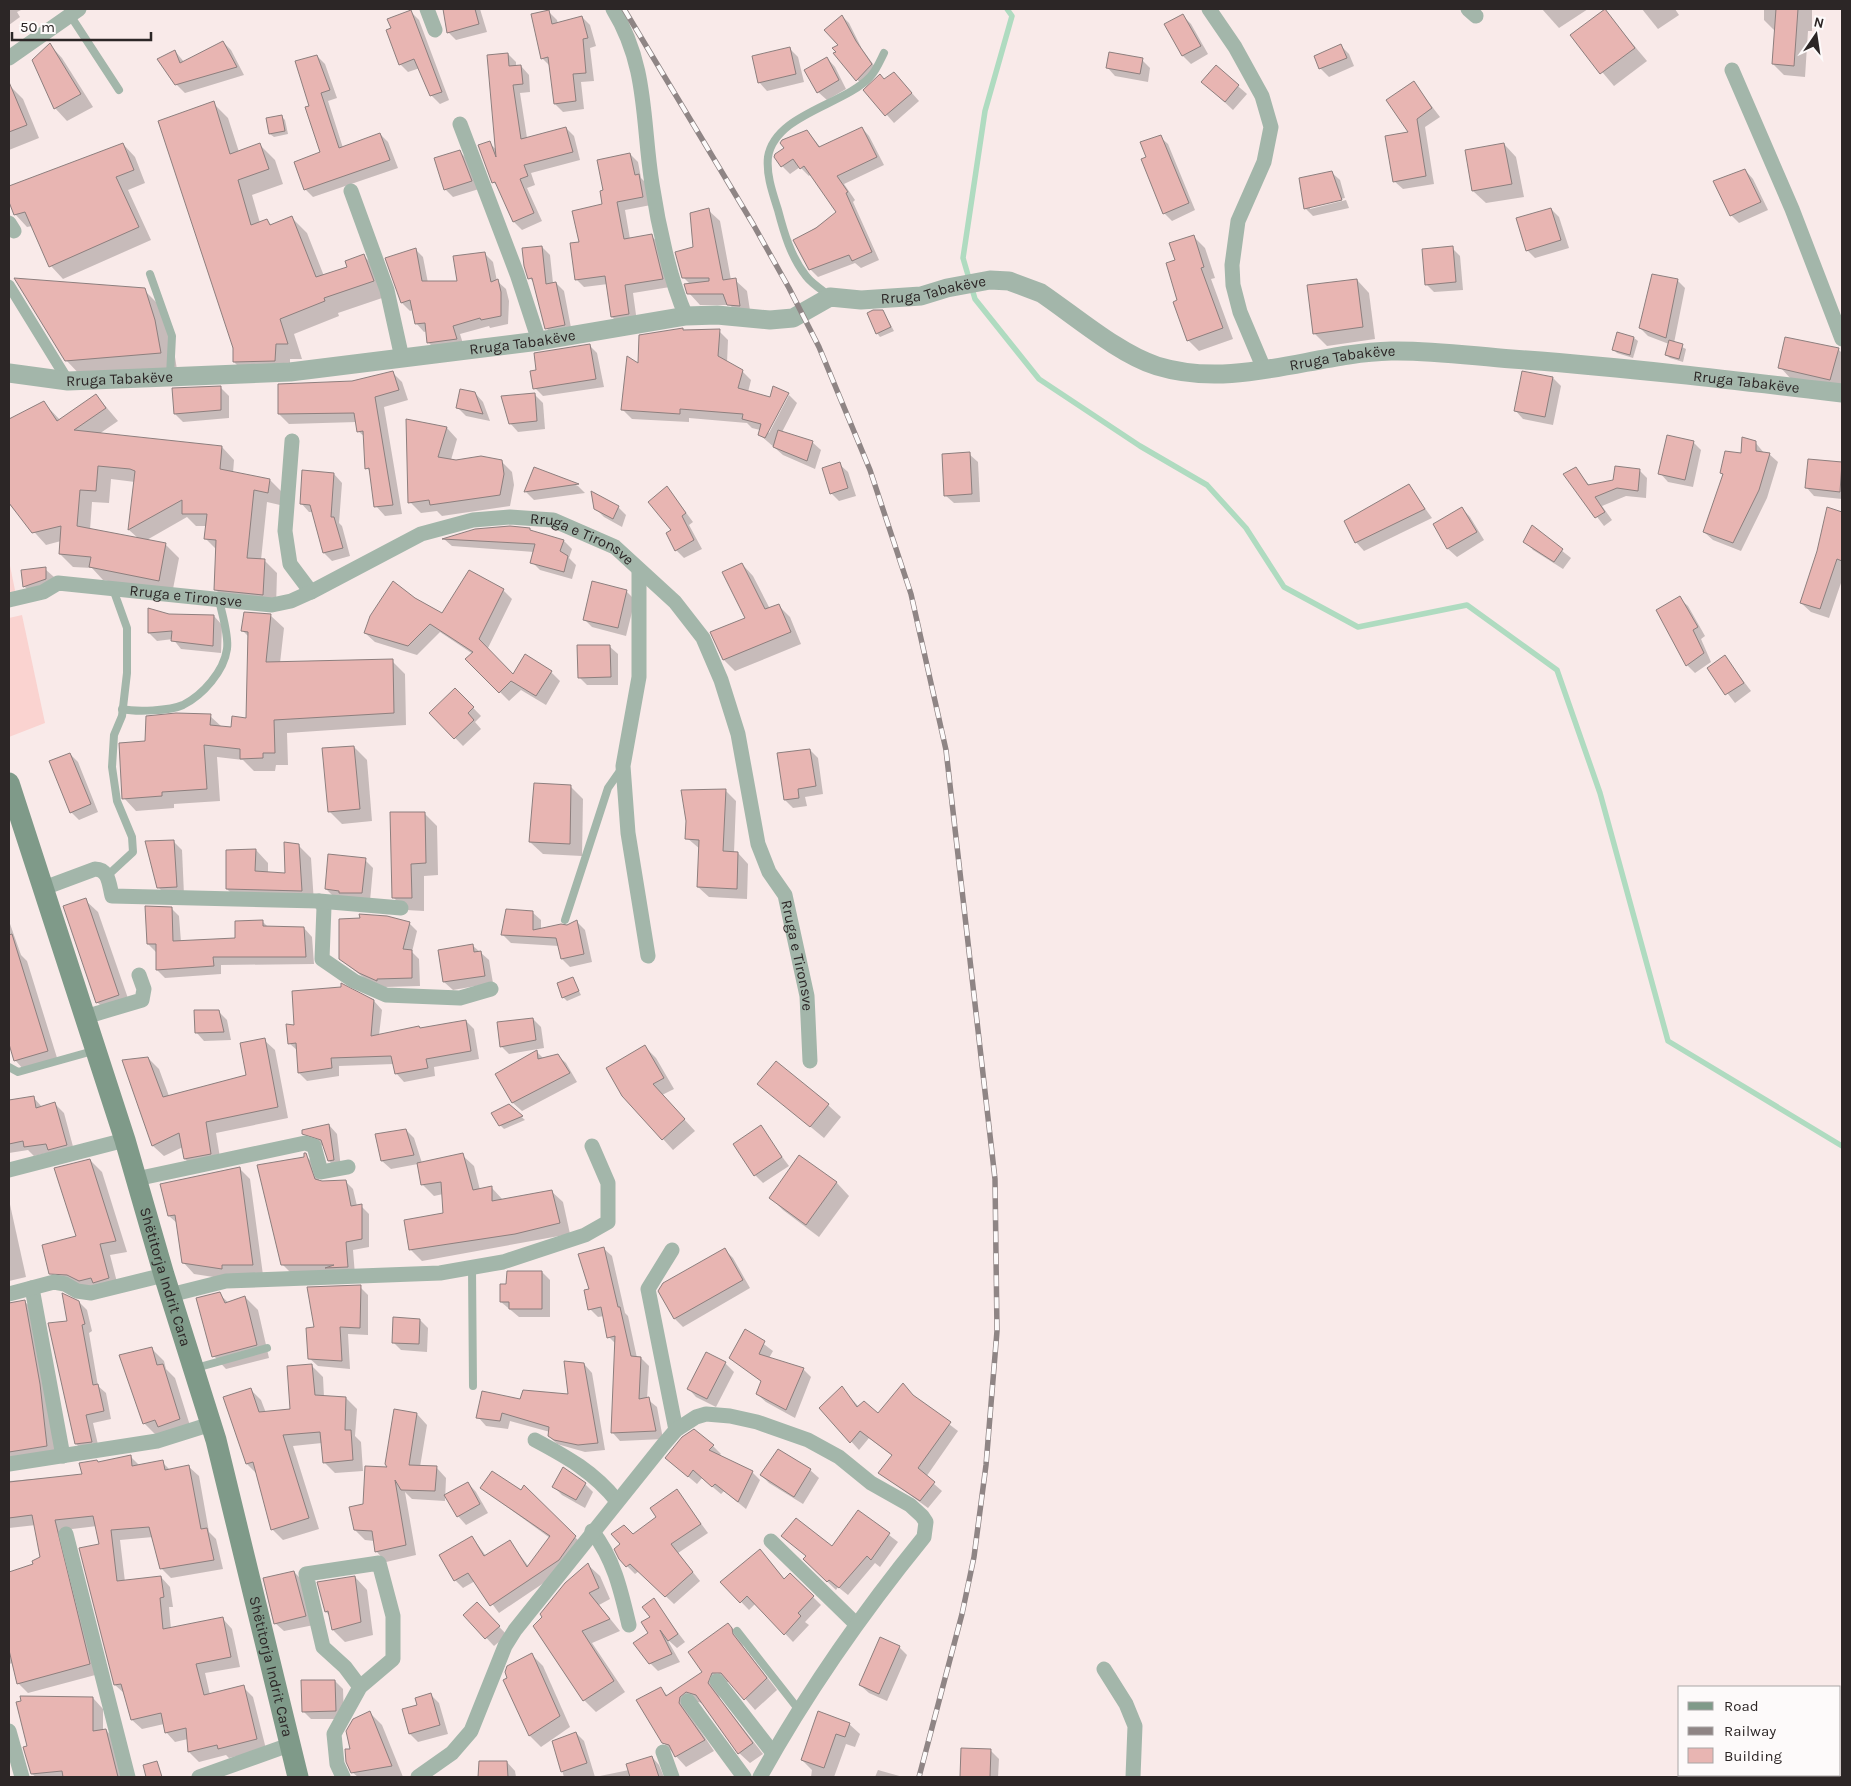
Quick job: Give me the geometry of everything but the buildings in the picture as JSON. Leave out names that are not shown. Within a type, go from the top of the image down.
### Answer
[{"type":"main road","name":"Shëtitorja Indrit Cara","points":[[9,783],[125,1140],[167,1285],[211,1424],[298,1777]]},
{"type":"street","points":[[427,9],[435,30]]},
{"type":"street","points":[[612,9],[623,26],[636,60],[646,117],[652,184],[676,293],[686,316]]},
{"type":"street","points":[[1209,9],[1235,47],[1262,96],[1271,127],[1264,162],[1238,221],[1232,265],[1233,285],[1240,312],[1264,370]]},
{"type":"street","points":[[9,58],[74,12]]},
{"type":"street","points":[[1732,70],[1792,209],[1842,339]]},
{"type":"street","points":[[460,124],[517,274],[539,341]]},
{"type":"street","points":[[350,191],[387,290],[402,358]]},
{"type":"street","name":"Rruga Tabakëve","points":[[9,373],[68,381],[290,372],[539,341],[686,316],[717,315],[770,320],[793,318],[830,297],[861,300],[922,296],[947,288],[983,281],[1009,281],[1041,293],[1129,353],[1156,365],[1212,374],[1264,370],[1392,351],[1623,367],[1842,393]]},
{"type":"street","points":[[9,285],[68,381]]},
{"type":"street","points":[[292,441],[285,531],[290,564],[310,592]]},
{"type":"street","name":"Rruga e Tironsve","points":[[9,600],[43,592],[58,583],[272,605],[291,601],[310,592],[421,534],[473,520],[510,517],[553,520],[615,547],[675,602],[697,631],[721,680],[738,734],[758,844],[769,872],[785,896],[807,996],[810,1062]]},
{"type":"street","points":[[639,570],[639,677],[623,766],[628,833],[648,956]]},
{"type":"street","points":[[44,888],[95,869],[101,869],[107,876],[112,896],[319,901],[401,908]]},
{"type":"street","points":[[319,901],[324,907],[322,959],[354,981],[386,995],[460,998],[491,989]]},
{"type":"street","points":[[85,1017],[142,1000],[144,990],[140,976]]},
{"type":"street","points":[[9,1170],[125,1140]]},
{"type":"street","points":[[136,1179],[305,1143],[314,1146],[321,1172],[348,1167]]},
{"type":"street","points":[[9,1294],[54,1282],[65,1284],[77,1291],[91,1293],[167,1285],[440,1273],[503,1262],[585,1235],[608,1222],[608,1183],[592,1146]]},
{"type":"street","points":[[672,1250],[648,1289],[676,1430]]},
{"type":"street","points":[[32,1288],[63,1456]]},
{"type":"street","points":[[418,1777],[463,1742],[471,1731],[509,1638],[592,1531],[676,1430],[696,1417],[706,1414],[730,1416],[782,1430],[808,1440],[839,1457],[872,1483],[910,1505],[922,1516],[927,1527],[924,1537],[856,1624],[799,1710],[760,1777]]},
{"type":"street","points":[[9,1464],[157,1441],[211,1424]]},
{"type":"street","points":[[535,1440],[579,1464],[605,1485],[617,1501]]},
{"type":"street","points":[[592,1531],[603,1544],[618,1579],[629,1625]]},
{"type":"street","points":[[66,1534],[128,1777]]},
{"type":"street","points":[[772,1541],[856,1624]]},
{"type":"street","points":[[343,1777],[337,1764],[334,1734],[360,1687],[393,1659],[393,1616],[379,1563],[306,1574],[323,1647],[345,1667],[360,1687]]},
{"type":"street","points":[[1104,1669],[1126,1704],[1135,1726],[1133,1777]]},
{"type":"street","points":[[717,1681],[773,1753]]},
{"type":"street","points":[[688,1701],[744,1777]]},
{"type":"street","points":[[9,1731],[22,1777]]},
{"type":"street","points":[[199,1777],[289,1745]]},
{"type":"street","points":[[663,1752],[672,1777]]},
{"type":"lane","points":[[74,12],[119,90]]},
{"type":"lane","points":[[830,297],[806,277],[786,242],[770,179],[768,159],[772,144],[783,133],[807,113],[839,99],[870,77],[884,53]]},
{"type":"lane","points":[[150,274],[172,336],[170,376]]},
{"type":"lane","points":[[107,876],[133,852],[132,837],[117,801],[112,767],[114,735],[122,710],[127,673],[127,628],[113,589]]},
{"type":"lane","points":[[122,710],[138,712],[183,705],[212,682],[223,665],[228,647],[219,600]]},
{"type":"lane","points":[[565,920],[608,788],[623,766]]},
{"type":"lane","points":[[9,1067],[18,1072],[95,1050]]},
{"type":"lane","points":[[472,1268],[474,1386]]},
{"type":"lane","points":[[194,1369],[267,1348]]},
{"type":"lane","points":[[737,1631],[799,1710]]},
{"type":"shaded area","points":[[9,561],[16,595],[9,597]]},
{"type":"shaded area","points":[[22,615],[45,723],[9,737],[9,618]]},
{"type":"waterway","points":[[1007,9],[1012,16],[985,111],[963,258],[975,299],[1039,379],[1140,446],[1207,485],[1246,528],[1284,587],[1358,627],[1467,605],[1557,670],[1600,793],[1668,1041],[1842,1146]]},
{"type":"railway","points":[[624,9],[753,224],[819,347],[870,470],[911,594],[946,750],[995,1179],[997,1331],[986,1465],[974,1557],[962,1614],[919,1777]]}]
